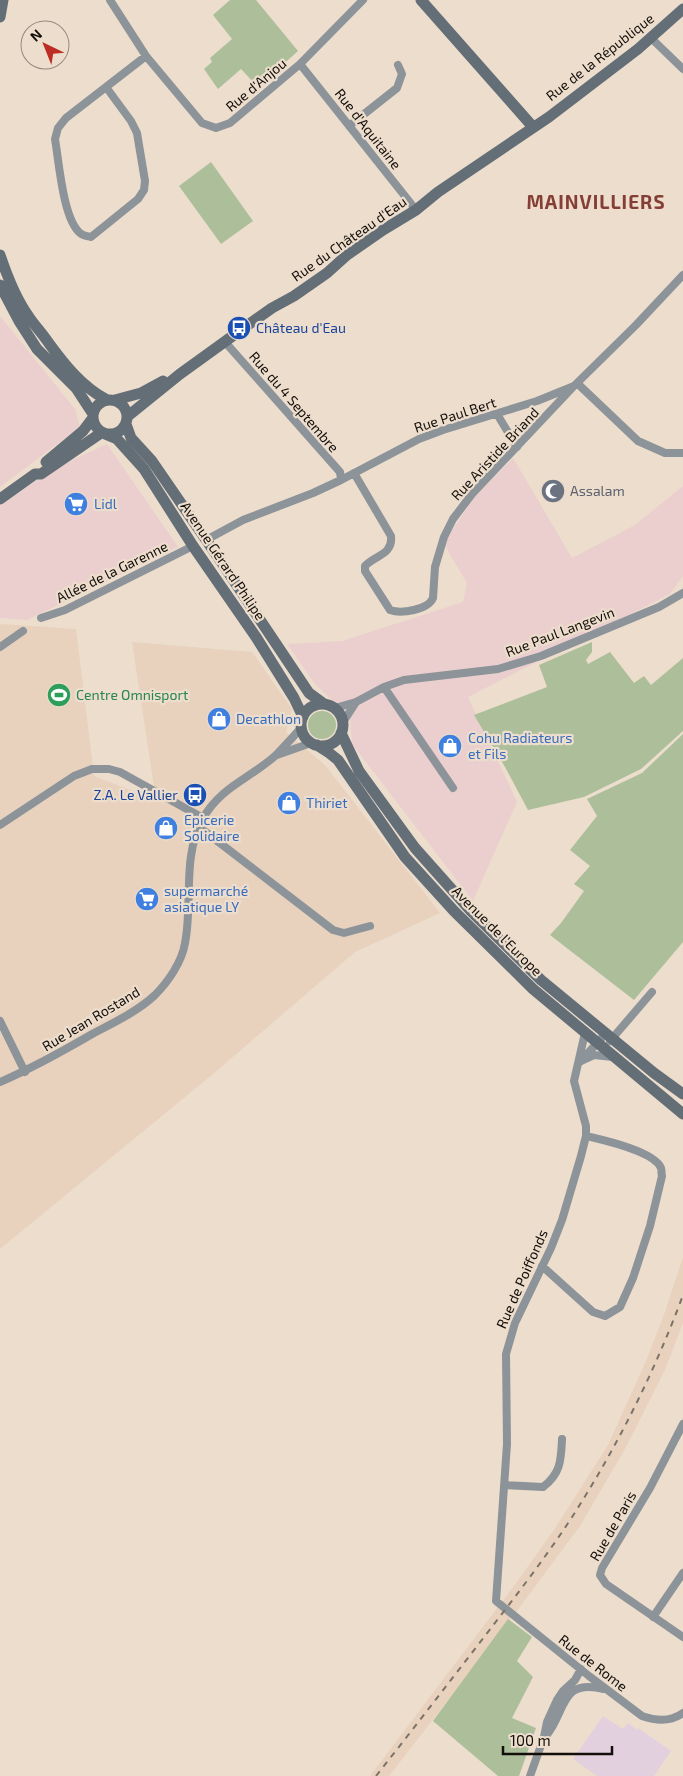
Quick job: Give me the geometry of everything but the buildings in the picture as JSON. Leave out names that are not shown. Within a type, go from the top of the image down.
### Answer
[{"type":"main road","points":[[1,15],[3,0]]},
{"type":"main road","points":[[1,15],[13,0]]},
{"type":"main road","points":[[421,0],[534,127]]},
{"type":"main road","name":"Rue de la République","points":[[534,127],[608,73],[683,10]]},
{"type":"main road","name":"Rue du Château d'Eau","points":[[127,420],[180,374],[272,308],[318,279],[347,255],[416,210],[438,192],[534,127]]},
{"type":"main road","points":[[0,255],[9,280],[28,316],[60,358],[90,390],[122,405],[127,420],[120,432],[110,435],[103,433],[95,427],[93,416],[76,388],[37,349],[19,321],[0,285]]},
{"type":"main road","name":"Rue du Château d'Eau","points":[[111,400],[141,392],[180,374]]},
{"type":"main road","points":[[0,499],[35,474],[83,430],[93,416],[98,404],[111,400]]},
{"type":"main road","name":"Avenue Gérard Philipe","points":[[127,420],[131,438],[152,461],[309,693],[329,706]]},
{"type":"main road","points":[[35,474],[41,474],[103,433]]},
{"type":"main road","name":"Avenue Gérard Philipe","points":[[103,433],[116,440],[144,469],[294,698],[302,722]]},
{"type":"main road","points":[[329,706],[342,717],[342,728],[334,742],[323,746],[314,744],[303,734],[302,722],[311,707],[329,706]]},
{"type":"main road","name":"Avenue de l'Europe","points":[[342,728],[359,771],[415,848],[471,911],[541,980],[663,1080],[683,1094]]},
{"type":"main road","name":"Avenue de l'Europe","points":[[314,744],[338,760],[406,857],[454,911],[533,989],[683,1114]]},
{"type":"street","name":"Rue d'Anjou","points":[[110,0],[146,56],[202,123],[216,128],[230,123],[300,64],[364,0]]},
{"type":"street","points":[[651,38],[683,69]]},
{"type":"street","points":[[106,87],[131,121],[137,133],[145,181],[144,190],[138,199],[91,236],[81,235],[73,226],[67,212],[55,139],[58,128],[66,118],[106,87],[146,56]]},
{"type":"street","name":"Rue d'Aquitaine","points":[[300,64],[416,210]]},
{"type":"street","points":[[350,126],[397,88],[402,74],[398,65]]},
{"type":"street","name":"Rue Paul Bert","points":[[206,540],[243,520],[341,480],[419,439],[537,401],[576,385],[642,320],[683,275]]},
{"type":"street","name":"Rue du 4 Septembre","points":[[225,342],[340,472],[341,480]]},
{"type":"street","points":[[576,385],[638,441],[665,454],[682,452]]},
{"type":"street","name":"Rue Aristide Briand","points":[[354,473],[391,536],[389,549],[368,562],[365,570],[388,608],[395,612],[402,612],[426,606],[431,603],[433,598],[435,567],[448,528],[472,494],[576,385]]},
{"type":"street","points":[[537,401],[544,405],[548,414]]},
{"type":"street","points":[[497,414],[517,446]]},
{"type":"street","name":"Allée de la Garenne","points":[[41,618],[65,610],[193,546]]},
{"type":"street","name":"Rue Paul Langevin","points":[[329,706],[356,702],[384,687],[404,680],[498,669],[541,656],[660,607],[683,592]]},
{"type":"street","points":[[0,647],[23,632]]},
{"type":"street","points":[[384,687],[453,788]]},
{"type":"street","name":"Rue Paul Langevin","points":[[342,728],[356,702]]},
{"type":"street","name":"Rue Jean Rostand","points":[[0,1082],[25,1072],[132,1012],[155,995],[167,981],[175,969],[185,945],[191,849],[203,818],[229,788],[275,756],[302,722]]},
{"type":"street","name":"Rue Jean Rostand","points":[[275,756],[314,744]]},
{"type":"street","points":[[0,825],[74,776],[92,769],[109,769],[120,772],[203,818]]},
{"type":"street","points":[[199,827],[333,930],[344,933],[370,926]]},
{"type":"street","points":[[578,1064],[600,1046],[652,992]]},
{"type":"street","points":[[0,1021],[25,1072]]},
{"type":"street","name":"Rue de Poiffonds","points":[[496,1601],[507,1444],[506,1354],[515,1323],[562,1220],[586,1136],[586,1126],[574,1081],[585,1033]]},
{"type":"street","points":[[578,1064],[594,1055],[616,1058]]},
{"type":"street","points":[[542,1266],[593,1312],[605,1316],[620,1307],[644,1246],[662,1176],[661,1167],[652,1159],[622,1144],[586,1136]]},
{"type":"street","name":"Rue de Paris","points":[[683,1424],[650,1488],[602,1568],[600,1575],[606,1584],[683,1637]]},
{"type":"street","points":[[505,1485],[543,1487],[553,1479],[561,1462],[562,1438]]},
{"type":"street","points":[[653,1616],[683,1573]]},
{"type":"street","name":"Rue de Rome","points":[[496,1601],[642,1716],[664,1720],[683,1713]]},
{"type":"street","points":[[530,1776],[544,1738],[547,1722],[557,1700],[563,1691],[575,1680],[581,1669]]},
{"type":"street","points":[[544,1738],[550,1731],[562,1704],[589,1676]]},
{"type":"street","points":[[580,1687],[591,1686],[607,1690]]},
{"type":"shaded area","points":[[0,316],[75,409],[80,427],[0,487]]},
{"type":"shaded area","points":[[107,444],[178,547],[27,620],[0,618],[0,506],[53,469]]},
{"type":"shaded area","points":[[513,458],[572,558],[635,525],[683,486],[683,576],[670,594],[468,697],[517,802],[473,901],[352,744],[350,717],[315,684],[287,644],[342,641],[463,602],[467,583],[448,551],[446,545],[448,537],[473,499]]},
{"type":"shaded area","points":[[0,624],[76,629],[94,776],[156,800],[132,642],[252,652],[292,709],[286,732],[325,765],[440,913],[355,952],[213,1074],[0,1249]]},
{"type":"shaded area","points":[[683,1257],[683,1323],[665,1370],[625,1449],[580,1526],[508,1623],[389,1776],[370,1776],[516,1583],[554,1530],[608,1445],[646,1361],[664,1315]]},
{"type":"shaded area","points":[[603,1716],[623,1729],[628,1723],[637,1730],[638,1728],[671,1751],[654,1776],[597,1776],[573,1759]]},
{"type":"green space","points":[[230,0],[256,0],[298,51],[258,87],[241,69],[218,89],[204,69],[212,62],[210,58],[232,39],[213,15]]},
{"type":"green space","points":[[211,162],[253,221],[221,244],[179,186]]},
{"type":"green space","points":[[592,642],[592,652],[586,660],[588,664],[610,652],[634,683],[644,676],[651,685],[683,658],[683,731],[641,769],[584,797],[528,810],[474,715],[547,687],[539,665]]},
{"type":"green space","points":[[322,711],[332,715],[336,725],[332,735],[322,739],[312,735],[308,725],[312,715]]},
{"type":"green space","points":[[683,734],[683,942],[634,1000],[550,935],[584,891],[574,884],[590,866],[570,850],[597,816],[587,799],[642,773]]},
{"type":"green space","points":[[508,1619],[532,1637],[517,1661],[533,1677],[512,1718],[536,1728],[519,1776],[498,1776],[433,1721]]},
{"type":"railway","points":[[376,1776],[515,1597],[574,1514],[606,1461],[648,1379],[683,1295]]},
{"type":"place","name":"Château d'Eau","points":[[239,328]]},
{"type":"place","name":"Assalam","points":[[553,491]]},
{"type":"place","name":"Lidl","points":[[76,504]]},
{"type":"place","name":"Centre Omnisport","points":[[59,695]]},
{"type":"place","name":"Decathlon","points":[[219,719]]},
{"type":"place","name":"Cohu Radiateurs et Fils","points":[[450,746]]},
{"type":"place","name":"Z.A. Le Vallier","points":[[195,795]]},
{"type":"place","name":"Thiriet","points":[[289,803]]},
{"type":"place","name":"Epicerie Solidaire","points":[[166,828]]},
{"type":"place","name":"supermarché asiatique LY","points":[[147,899]]},
{"type":"district","name":"MAINVILLIERS","points":[[596,202]]}]
